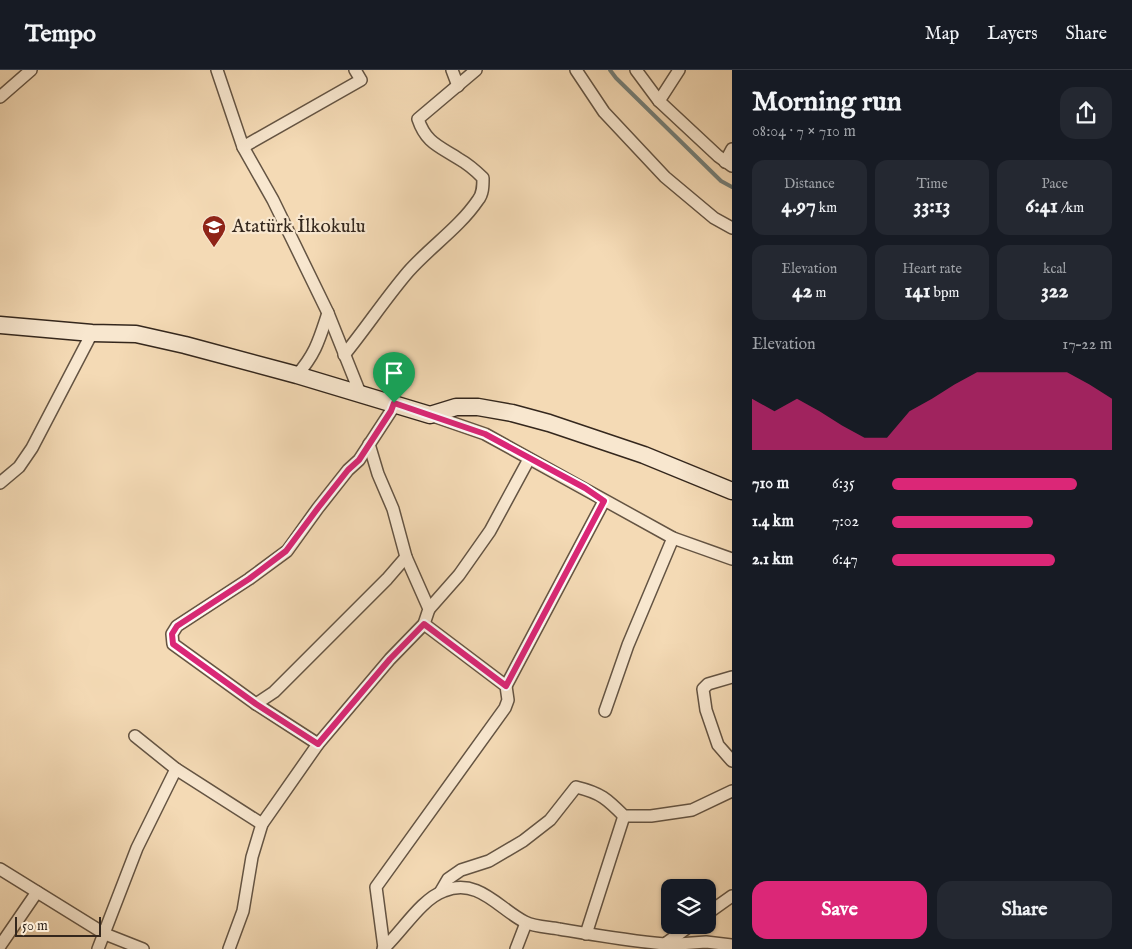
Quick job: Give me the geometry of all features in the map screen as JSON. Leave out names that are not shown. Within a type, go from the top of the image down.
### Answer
[{"type":"street","points":[[0,97],[31,70]]},
{"type":"street","points":[[217,70],[236,121],[243,147],[273,200],[328,313],[360,393]]},
{"type":"street","points":[[243,147],[361,80],[355,70]]},
{"type":"street","points":[[452,70],[458,86]]},
{"type":"street","points":[[344,355],[424,254],[452,230],[479,199],[484,178],[459,159],[430,141],[421,129],[418,119],[476,70]]},
{"type":"street","points":[[576,70],[604,112],[664,177],[714,218],[732,228]]},
{"type":"street","points":[[636,70],[659,101],[728,164],[732,149]]},
{"type":"street","points":[[659,101],[679,70]]},
{"type":"street","points":[[297,375],[311,359],[328,313]]},
{"type":"street","points":[[0,325],[92,333],[136,334],[185,345],[394,403],[485,434],[673,538],[732,559]]},
{"type":"street","points":[[0,483],[19,467],[32,448],[92,333]]},
{"type":"street","points":[[318,744],[256,704],[173,644],[172,634],[177,626],[249,579],[286,551],[348,470],[359,460],[391,411],[394,403]]},
{"type":"street","points":[[430,415],[456,408],[478,407],[512,413],[549,423],[644,455],[732,492]]},
{"type":"street","points":[[369,444],[378,474],[393,509],[406,557],[429,609]]},
{"type":"street","points":[[229,949],[243,911],[252,857],[262,824],[318,744],[390,659],[424,624],[429,609],[459,575],[490,531],[529,459]]},
{"type":"street","points":[[384,949],[376,887],[505,708],[508,700],[506,686],[604,501]]},
{"type":"street","points":[[605,712],[628,645],[673,538]]},
{"type":"street","points":[[256,704],[274,692],[387,579],[406,557]]},
{"type":"street","points":[[424,624],[506,686]]},
{"type":"street","points":[[732,677],[708,684],[703,690],[706,710],[718,745],[732,761]]},
{"type":"street","points":[[135,736],[176,769],[262,824]]},
{"type":"street","points":[[98,949],[137,848],[176,769]]},
{"type":"street","points":[[384,949],[423,906],[441,891],[448,879],[461,870],[489,861],[523,841],[550,820],[576,787],[592,791],[604,797],[624,816],[651,816],[692,810],[732,791]]},
{"type":"street","points":[[586,934],[624,816]]},
{"type":"street","points":[[0,869],[105,934],[143,949]]},
{"type":"street","points":[[441,891],[457,888],[472,889],[488,896],[526,923],[665,946],[706,942],[732,945]]},
{"type":"street","points":[[0,946],[38,892]]},
{"type":"street","points":[[716,907],[732,896]]},
{"type":"street","points":[[516,949],[526,923]]},
{"type":"street","points":[[665,946],[680,934]]},
{"type":"waterway","points":[[610,70],[721,181],[732,187]]},
{"type":"place","name":"Atatürk İlkokulu","points":[[214,248]]},
{"type":"route","points":[[394,403],[485,434],[585,488],[604,501],[506,686],[424,624],[390,659],[318,744],[256,704],[173,644],[172,634],[177,626],[249,579],[286,551],[348,470],[359,460],[391,411],[394,403]]}]
